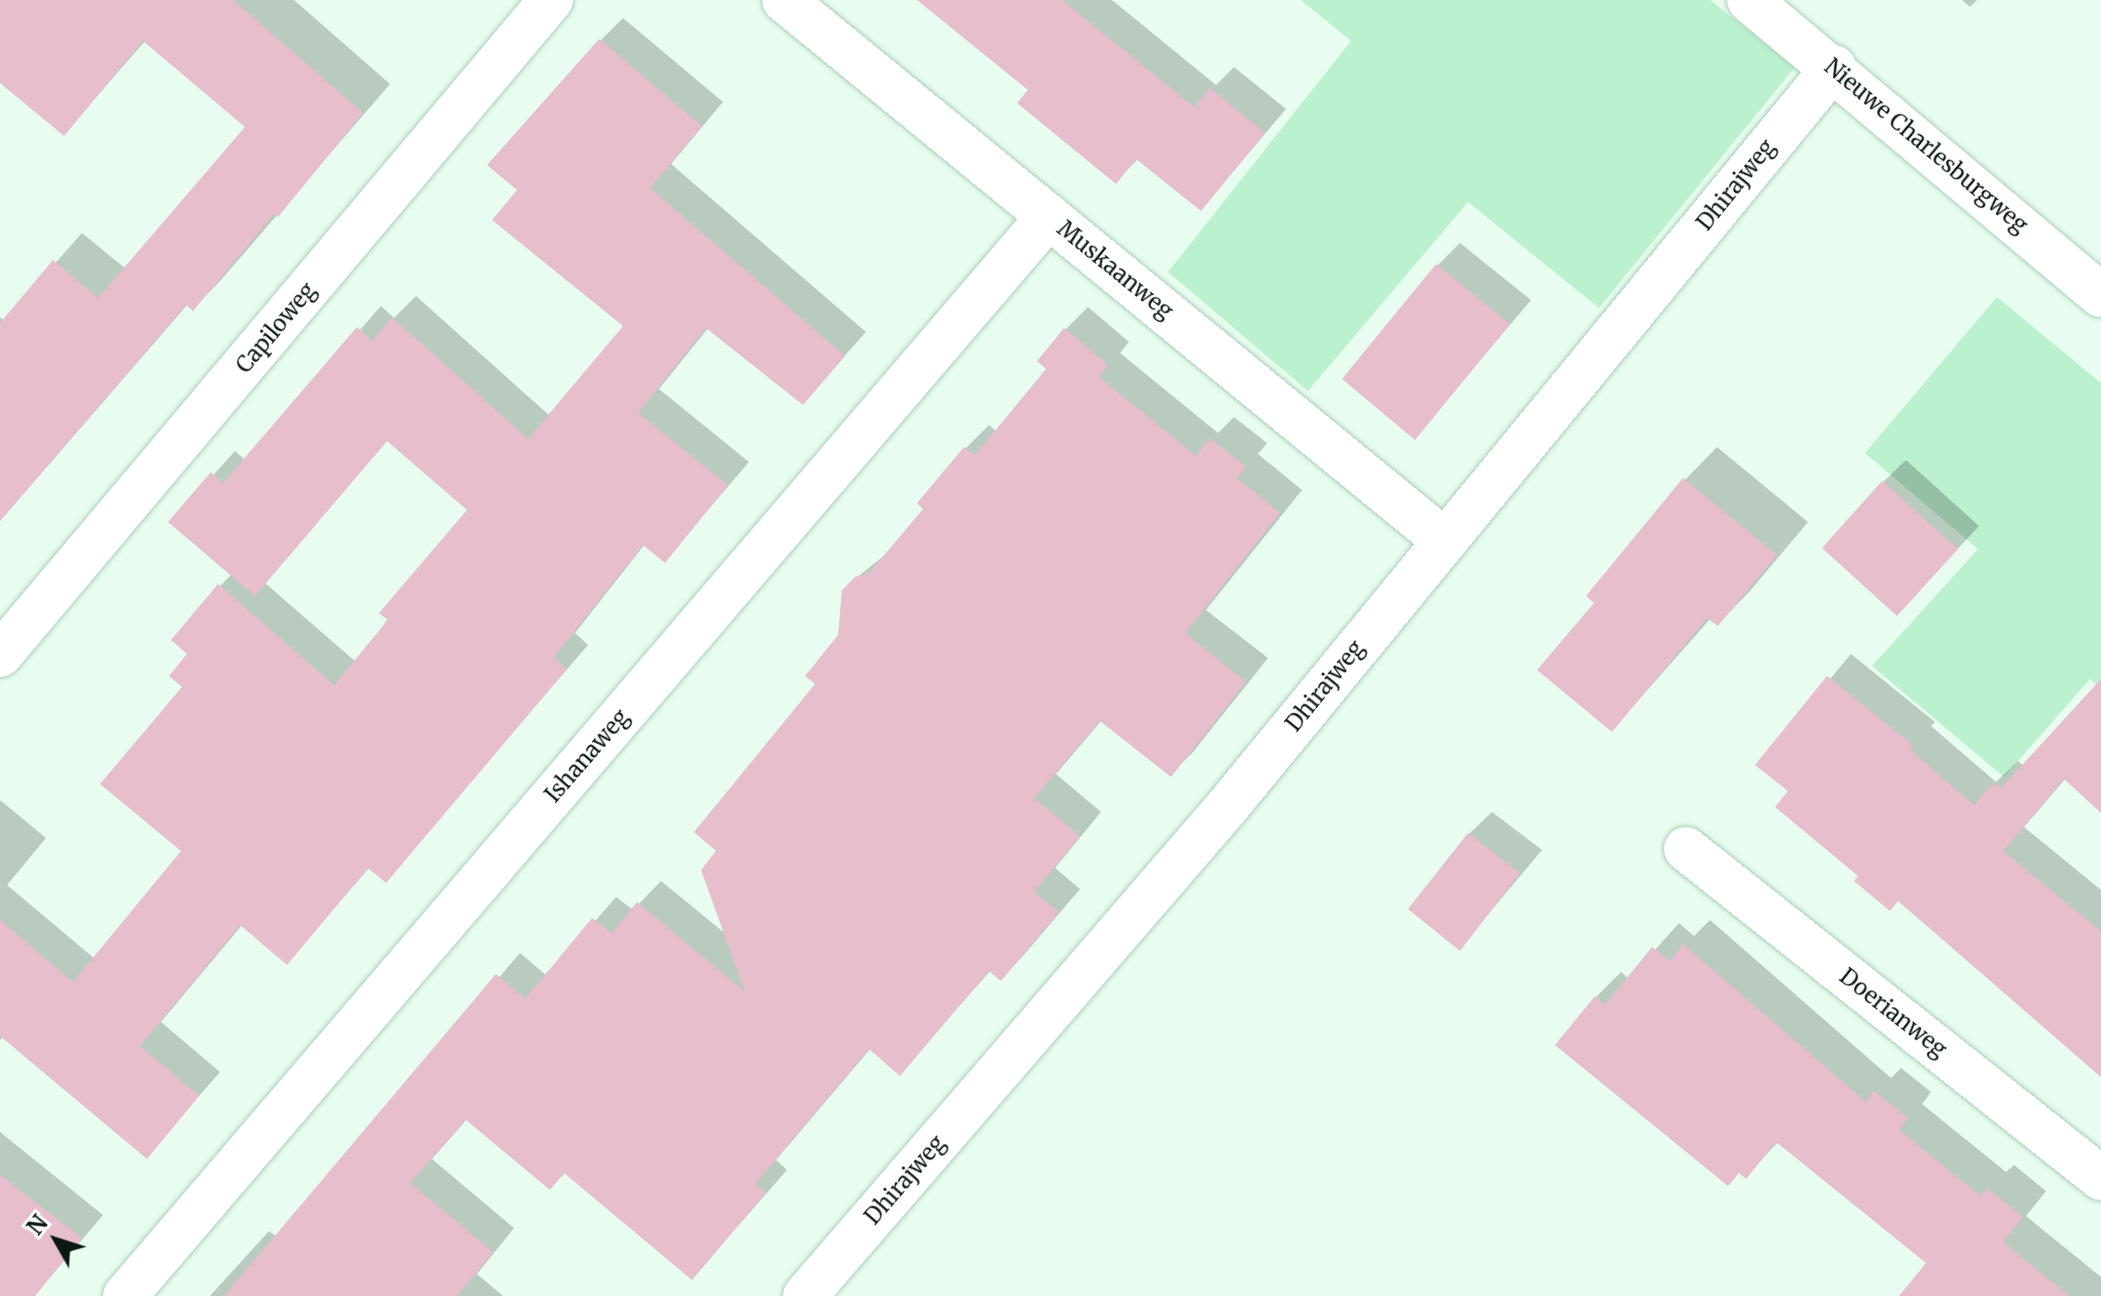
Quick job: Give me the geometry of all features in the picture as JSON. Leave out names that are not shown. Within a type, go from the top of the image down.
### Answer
[{"type":"street","name":"Capiloweg","points":[[0,655],[551,0]]},
{"type":"street","name":"Muskaanweg","points":[[784,0],[1445,541]]},
{"type":"street","name":"Nieuwe Charlesburgweg","points":[[1749,0],[1834,67],[2101,295]]},
{"type":"street","name":"Dhirajweg","points":[[805,1296],[1227,807],[1834,67]]},
{"type":"street","name":"Ishanaweg","points":[[125,1296],[1049,216]]},
{"type":"street","name":"Doerianweg","points":[[1686,849],[2101,1178]]},
{"type":"green space","points":[[1301,0],[1710,0],[1795,67],[1599,308],[1468,202],[1308,391],[1168,272],[1351,41]]},
{"type":"green space","points":[[1997,297],[2101,383],[2101,689],[2090,679],[2004,777],[1872,666],[1978,549],[1865,453]]},
{"type":"building","points":[[0,0],[233,0],[363,113],[278,217],[274,214],[193,311],[186,305],[0,521],[0,323],[53,260],[98,298],[245,127],[143,41],[64,136],[0,83]]},
{"type":"building","points":[[917,0],[1062,0],[1194,107],[1210,88],[1265,133],[1201,211],[1136,159],[1116,184],[1017,103],[1028,90]]},
{"type":"building","points":[[599,39],[702,126],[650,188],[845,356],[803,405],[706,328],[638,413],[728,485],[665,563],[643,545],[554,657],[567,669],[386,883],[368,868],[287,965],[240,925],[140,1046],[199,1096],[147,1159],[0,1036],[0,920],[73,982],[181,851],[100,784],[182,687],[169,676],[187,654],[171,640],[218,584],[334,685],[388,620],[379,613],[467,510],[387,441],[255,596],[168,522],[211,472],[223,483],[357,327],[372,341],[392,317],[528,439],[623,326],[492,220],[517,190],[487,165]]},
{"type":"building","points":[[1436,264],[1510,324],[1415,440],[1342,379]]},
{"type":"building","points":[[1064,328],[1108,365],[1099,377],[1196,456],[1210,438],[1246,467],[1237,478],[1280,513],[1185,633],[1246,682],[1171,777],[1100,721],[1034,798],[1080,836],[1034,892],[1059,912],[1001,981],[989,971],[900,1076],[869,1049],[755,1184],[766,1193],[692,1280],[564,1173],[550,1190],[466,1120],[410,1183],[493,1252],[457,1296],[224,1296],[496,974],[525,999],[592,918],[612,933],[637,902],[745,992],[701,870],[716,851],[694,832],[815,684],[805,676],[838,635],[842,590],[855,577],[870,572],[923,509],[917,503],[964,447],[975,455],[1046,369],[1037,361]]},
{"type":"building","points":[[1683,478],[1777,555],[1718,626],[1707,618],[1612,732],[1537,670],[1594,603],[1586,596]]},
{"type":"building","points":[[1882,481],[1958,549],[1897,616],[1822,548]]},
{"type":"building","points":[[1827,676],[1913,745],[1910,750],[1974,805],[1994,782],[2001,788],[2101,679],[2101,813],[2064,779],[2003,851],[2101,931],[2101,1077],[1898,901],[1890,911],[1854,881],[1858,876],[1775,807],[1788,791],[1755,765]]},
{"type":"building","points":[[1468,833],[1520,873],[1460,951],[1408,909]]},
{"type":"building","points":[[1683,944],[1866,1102],[1874,1091],[1908,1118],[1899,1130],[1981,1196],[1987,1188],[2023,1217],[2003,1242],[2069,1296],[1899,1296],[1926,1263],[1776,1142],[1746,1179],[1739,1173],[1728,1186],[1555,1045],[1595,996],[1605,1005],[1652,947],[1670,961]]},
{"type":"building","points":[[0,1175],[82,1238],[35,1296],[0,1296]]}]
